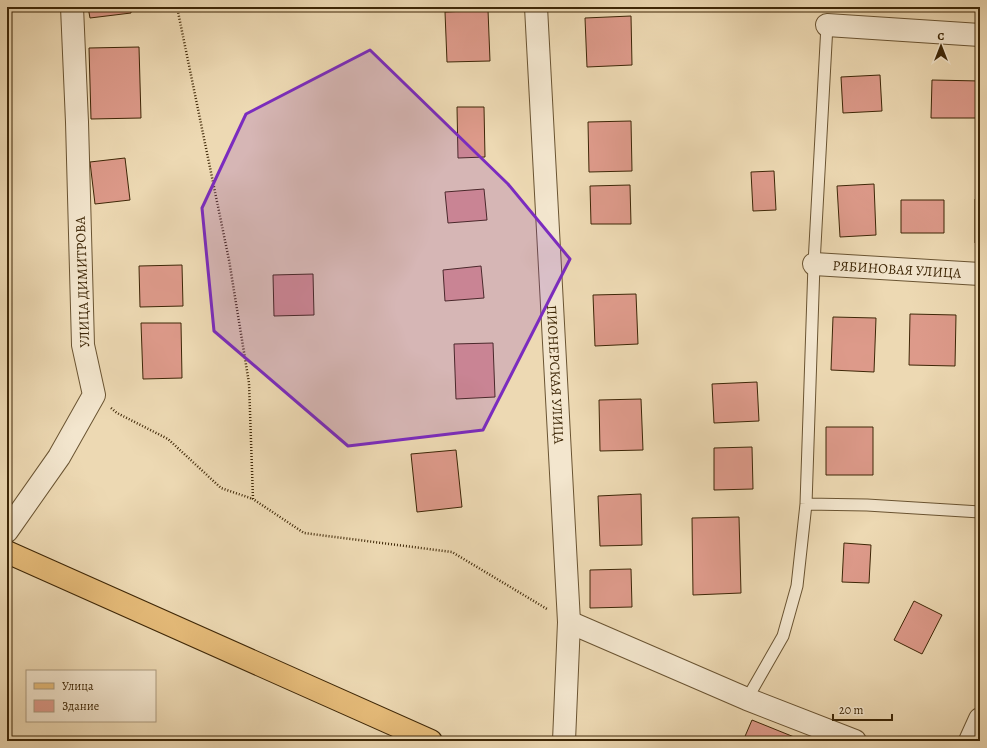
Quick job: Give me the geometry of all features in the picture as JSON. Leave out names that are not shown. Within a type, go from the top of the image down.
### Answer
[{"type":"main road","points":[[7,552],[431,741]]},
{"type":"street","name":"УЛИЦА ДИМИТРОВА","points":[[72,7],[78,122],[83,345],[94,395]]},
{"type":"street","name":"ПИОНЕРСКАЯ УЛИЦА","points":[[536,7],[570,622],[564,741]]},
{"type":"street","points":[[827,25],[980,35]]},
{"type":"street","name":"РЯБИНОВАЯ УЛИЦА","points":[[814,264],[980,274]]},
{"type":"street","points":[[7,530],[59,457],[94,395]]},
{"type":"street","points":[[570,622],[748,700],[855,741]]},
{"type":"street","points":[[970,741],[980,719]]},
{"type":"lane","points":[[748,700],[783,636],[797,586],[806,504],[814,264],[827,25]]},
{"type":"lane","points":[[806,504],[867,505],[980,512]]},
{"type":"path","points":[[177,7],[229,260],[249,383],[254,499]]},
{"type":"path","points":[[94,395],[117,413],[168,439],[221,488],[254,499],[304,533],[452,552],[570,622]]},
{"type":"highlighted area","points":[[370,50],[508,184],[570,259],[483,430],[348,446],[214,331],[202,208],[246,114]]},
{"type":"building","points":[[88,7],[131,7],[131,13],[90,18]]},
{"type":"building","points":[[488,10],[490,61],[447,62],[445,12]]},
{"type":"building","points":[[631,16],[632,65],[587,67],[585,18]]},
{"type":"building","points":[[139,47],[141,118],[91,119],[89,48]]},
{"type":"building","points":[[880,75],[882,111],[843,113],[841,77]]},
{"type":"building","points":[[932,80],[980,81],[980,118],[931,118]]},
{"type":"building","points":[[457,107],[484,107],[485,157],[458,158]]},
{"type":"building","points":[[631,121],[632,171],[589,172],[588,122]]},
{"type":"building","points":[[125,158],[130,200],[95,204],[90,162]]},
{"type":"building","points":[[774,171],[776,210],[753,211],[751,172]]},
{"type":"building","points":[[874,184],[876,235],[840,237],[837,186]]},
{"type":"building","points":[[630,185],[631,224],[591,224],[590,186]]},
{"type":"building","points":[[484,189],[487,220],[448,223],[445,192]]},
{"type":"building","points":[[975,199],[980,199],[980,243],[975,243]]},
{"type":"building","points":[[901,200],[944,200],[944,233],[901,233]]},
{"type":"building","points":[[182,265],[183,306],[140,307],[139,266]]},
{"type":"building","points":[[481,266],[484,298],[445,301],[443,270]]},
{"type":"building","points":[[313,274],[314,315],[274,316],[273,275]]},
{"type":"building","points":[[636,294],[638,344],[595,346],[593,295]]},
{"type":"building","points":[[910,314],[956,315],[955,366],[909,365]]},
{"type":"building","points":[[833,317],[876,318],[874,372],[831,370]]},
{"type":"building","points":[[141,323],[181,323],[182,378],[143,379]]},
{"type":"building","points":[[493,343],[495,397],[456,399],[454,344]]},
{"type":"building","points":[[757,382],[759,421],[714,423],[712,384]]},
{"type":"building","points":[[641,399],[643,450],[600,451],[599,400]]},
{"type":"building","points":[[826,427],[873,427],[873,475],[826,475]]},
{"type":"building","points":[[752,447],[753,489],[714,490],[714,448]]},
{"type":"building","points":[[456,450],[462,507],[417,512],[411,454]]},
{"type":"building","points":[[641,494],[642,545],[600,546],[598,496]]},
{"type":"building","points":[[739,517],[741,593],[693,595],[692,518]]},
{"type":"building","points":[[844,543],[871,545],[869,583],[842,582]]},
{"type":"building","points":[[631,569],[632,607],[590,608],[590,570]]},
{"type":"building","points":[[914,601],[942,615],[922,654],[894,640]]},
{"type":"building","points":[[752,720],[804,741],[743,741]]}]
